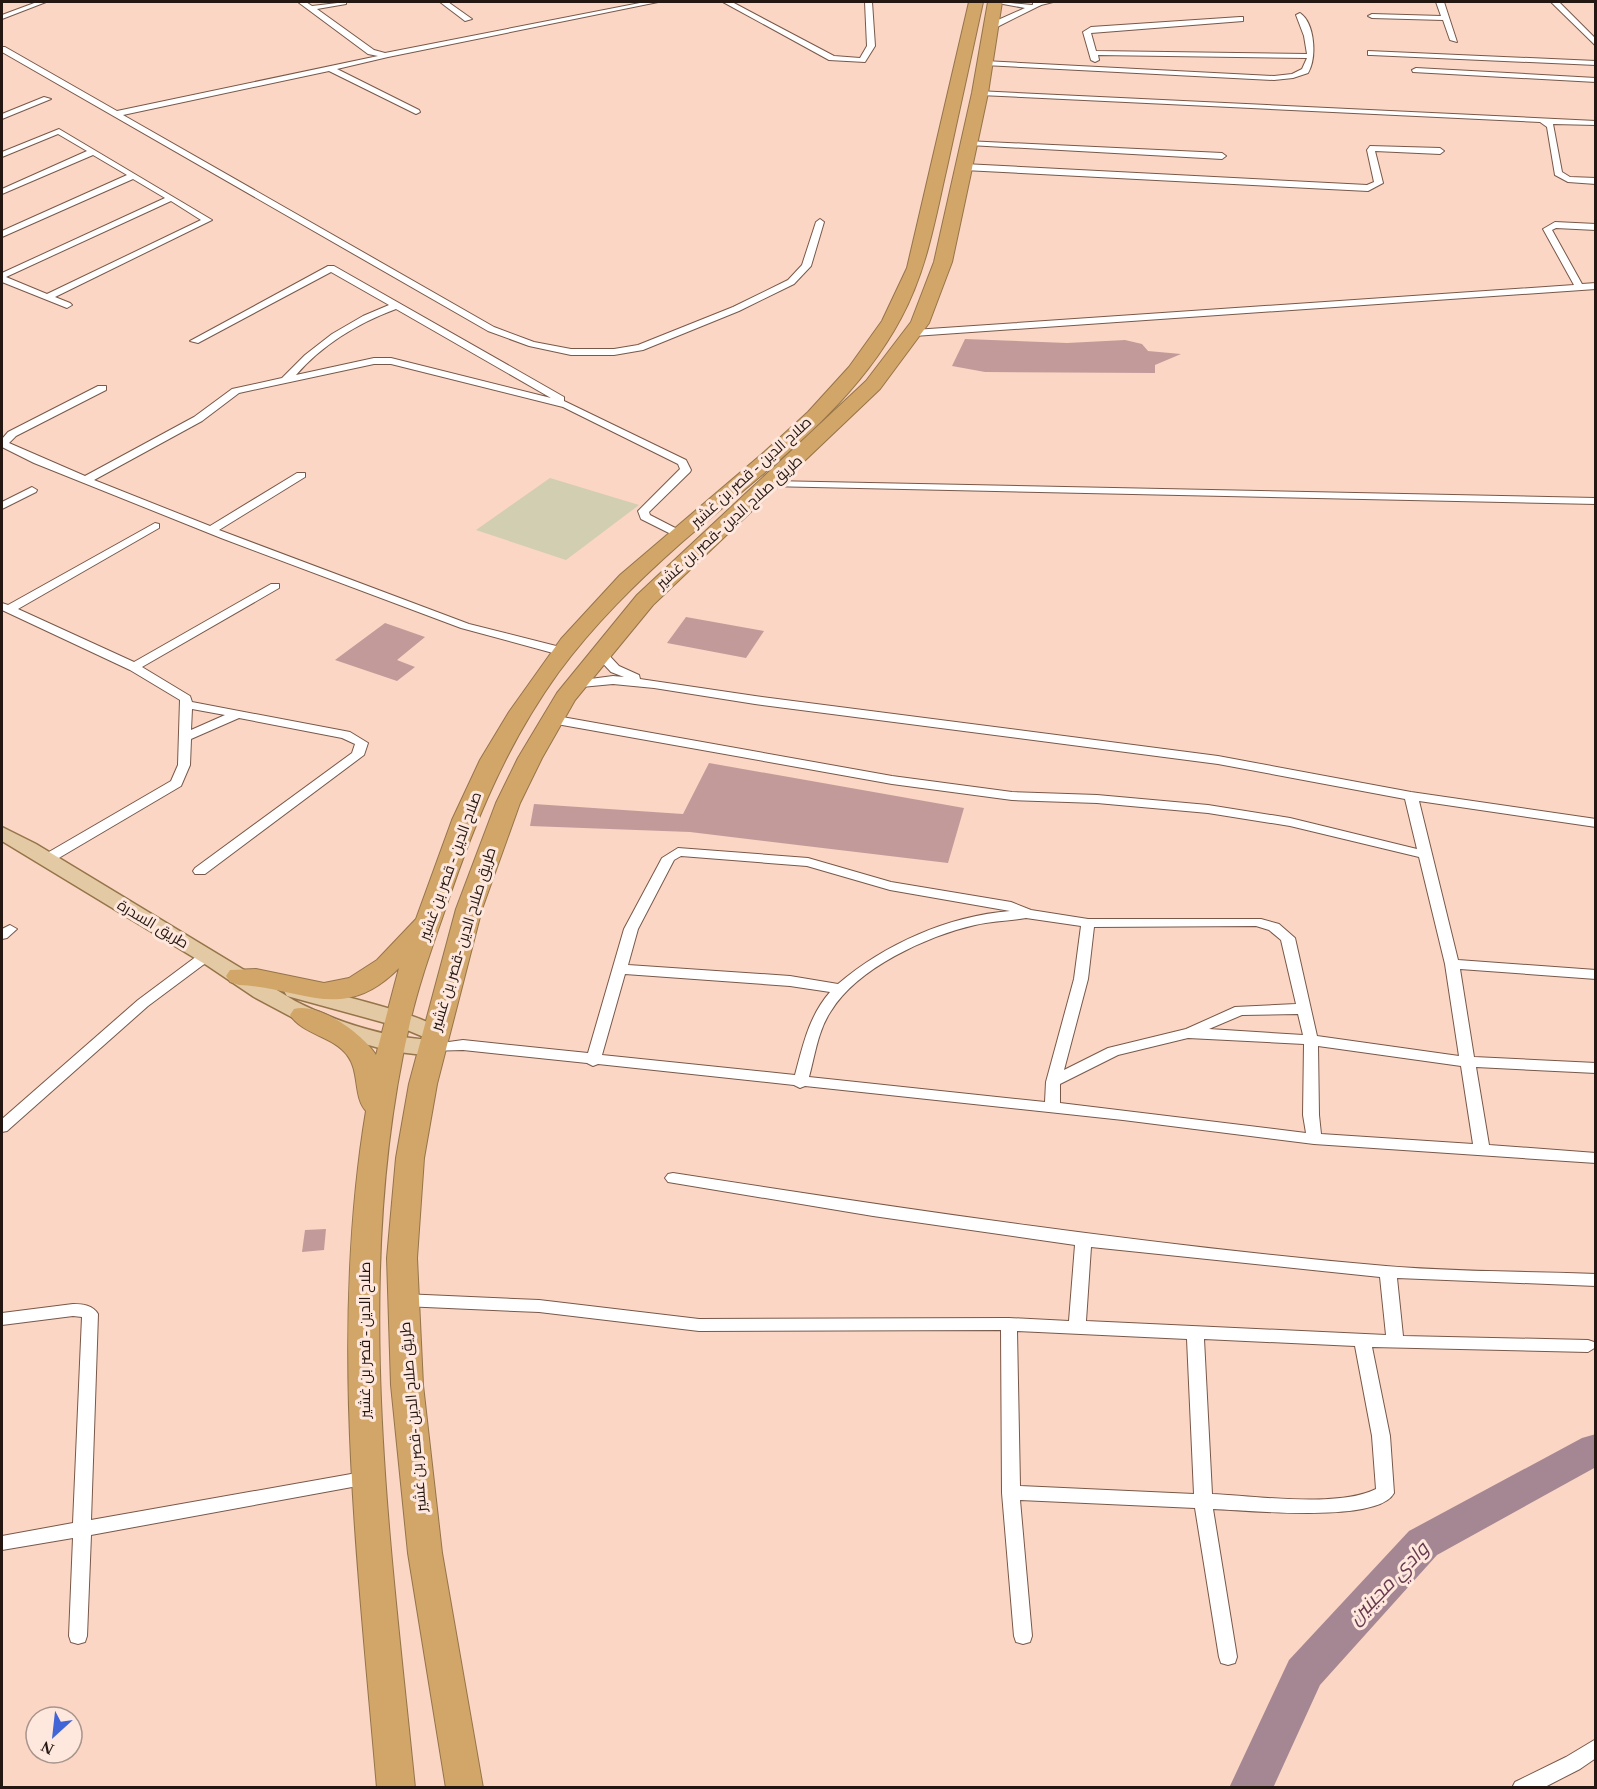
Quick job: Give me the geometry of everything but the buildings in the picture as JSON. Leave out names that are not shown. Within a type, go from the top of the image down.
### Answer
[{"type":"highway","name":"صلاح الدين - قصر بن غشير","points":[[396,1788],[368,1478],[363,1378],[364,1296],[378,1122],[394,1031],[430,915],[467,813],[482,779],[516,721],[564,652],[606,602],[787,441],[854,373],[880,340],[900,308],[916,268],[976,2]]},
{"type":"highway","name":"طريق صلاح الدين -قصر بن غشير","points":[[465,1788],[425,1553],[407,1385],[402,1258],[410,1158],[433,1041],[469,909],[491,845],[530,758],[551,719],[575,685],[620,627],[669,575],[771,484],[873,385],[914,333],[938,281],[980,93],[995,2]]},
{"type":"highway","points":[[937,175],[963,171]]},
{"type":"highway","points":[[239,976],[261,977],[315,990],[350,986],[372,978],[388,967],[430,915]]},
{"type":"highway","points":[[304,1015],[347,1038],[362,1052],[372,1082],[378,1122]]},
{"type":"main road","name":"طريق السدرة","points":[[2,832],[239,976],[269,997],[304,1015],[345,1030],[394,1031]]},
{"type":"main road","points":[[239,976],[394,1031],[433,1041]]},
{"type":"street","points":[[2,17],[42,2]]},
{"type":"street","points":[[302,2],[371,52],[394,55]]},
{"type":"street","points":[[310,8],[343,2]]},
{"type":"street","points":[[444,2],[468,19]]},
{"type":"street","points":[[115,114],[654,2]]},
{"type":"street","points":[[727,2],[832,58],[856,61],[867,56],[872,46],[869,2]]},
{"type":"street","points":[[1003,2],[1042,3]]},
{"type":"street","points":[[1440,2],[1454,40]]},
{"type":"street","points":[[1555,2],[1596,44]]},
{"type":"street","points":[[992,26],[1042,3]]},
{"type":"street","points":[[984,63],[1283,78],[1305,71],[1311,56],[1300,15]]},
{"type":"street","points":[[1372,16],[1446,18]]},
{"type":"street","points":[[1089,68],[1095,64],[1087,32],[1091,29],[1240,19]]},
{"type":"street","points":[[2,49],[491,329],[522,341],[560,350],[614,352],[640,348],[772,293],[803,271],[820,222]]},
{"type":"street","points":[[1093,53],[1311,56]]},
{"type":"street","points":[[1371,53],[1596,63]]},
{"type":"street","points":[[1482,58],[1482,75]]},
{"type":"street","points":[[1556,61],[1560,78]]},
{"type":"street","points":[[330,68],[416,112]]},
{"type":"street","points":[[1416,70],[1596,80]]},
{"type":"street","points":[[980,93],[1596,123]]},
{"type":"street","points":[[2,117],[46,99]]},
{"type":"street","points":[[1545,121],[1551,126],[1558,173],[1568,179],[1596,181]]},
{"type":"street","points":[[2,155],[59,131],[208,220],[47,297]]},
{"type":"street","points":[[969,143],[1222,156]]},
{"type":"street","points":[[963,171],[1368,188],[1379,183],[1371,150],[1373,148],[1440,151]]},
{"type":"street","points":[[2,192],[92,152]]},
{"type":"street","points":[[2,234],[134,175]]},
{"type":"street","points":[[2,277],[171,198]]},
{"type":"street","points":[[1580,288],[1547,229],[1555,225],[1596,227]]},
{"type":"street","points":[[195,341],[329,268],[338,270],[575,407],[687,467],[643,511],[645,517],[681,535]]},
{"type":"street","points":[[2,277],[67,305]]},
{"type":"street","points":[[914,333],[1596,286]]},
{"type":"street","points":[[284,382],[301,362],[352,325],[398,304]]},
{"type":"street","points":[[87,479],[198,418],[236,392],[383,360],[575,407]]},
{"type":"street","points":[[102,388],[3,441],[5,447],[211,530],[480,632],[564,652]]},
{"type":"street","points":[[211,530],[301,475]]},
{"type":"street","points":[[771,484],[1596,501]]},
{"type":"street","points":[[2,506],[32,490]]},
{"type":"street","points":[[5,608],[155,526]]},
{"type":"street","points":[[134,667],[274,586]]},
{"type":"street","points":[[5,608],[134,667],[175,690],[186,699],[184,765],[176,783],[47,860]]},
{"type":"street","points":[[600,654],[615,669],[654,684]]},
{"type":"street","points":[[575,685],[613,680],[654,684],[755,700],[1218,760],[1411,796],[1596,823]]},
{"type":"street","points":[[185,704],[346,735],[362,743],[358,754],[200,871]]},
{"type":"street","points":[[186,738],[236,715]]},
{"type":"street","points":[[551,719],[892,780],[1012,796],[1097,799],[1208,809],[1290,822],[1426,855]]},
{"type":"street","points":[[1411,796],[1452,964],[1470,1062],[1482,1150]]},
{"type":"street","points":[[593,1061],[631,929],[669,858],[678,852],[808,862],[890,886],[1011,906],[1028,914]]},
{"type":"street","points":[[800,1083],[826,1007],[840,989],[896,952],[937,932],[988,918],[1028,914],[1088,923],[1256,922],[1274,927],[1288,938],[1311,1040],[1311,1115],[1314,1139]]},
{"type":"street","points":[[1052,1108],[1053,1082],[1082,979],[1088,923]]},
{"type":"street","points":[[2,1127],[125,1018],[206,956]]},
{"type":"street","points":[[1452,964],[1596,975]]},
{"type":"street","points":[[620,969],[790,981],[840,989]]},
{"type":"street","points":[[1053,1082],[1113,1051],[1188,1033],[1240,1010],[1304,1010]]},
{"type":"street","points":[[1188,1033],[1311,1040],[1470,1062],[1596,1068]]},
{"type":"street","points":[[433,1041],[593,1061],[1052,1108],[1314,1139],[1596,1158]]},
{"type":"street","points":[[673,1178],[873,1210],[1083,1239],[1388,1272],[1596,1280]]},
{"type":"street","points":[[1077,1326],[1083,1239]]},
{"type":"street","points":[[1388,1272],[1395,1342]]},
{"type":"street","points":[[403,1300],[539,1306],[699,1325],[1009,1323],[1395,1342],[1588,1346]]},
{"type":"street","points":[[2,1318],[73,1310],[82,1310],[90,1314],[78,1636]]},
{"type":"street","points":[[1009,1323],[1011,1493],[1023,1636]]},
{"type":"street","points":[[1195,1332],[1203,1501],[1228,1657]]},
{"type":"street","points":[[1011,1493],[1314,1506],[1365,1503],[1385,1493],[1381,1437],[1362,1340]]},
{"type":"street","points":[[2,1543],[368,1478]]},
{"type":"street","points":[[1522,1788],[1573,1763],[1596,1747]]},
{"type":"shaded area","points":[[550,478],[639,505],[566,560],[476,530]]},
{"type":"waterway","name":"وادي مجينين","points":[[1251,1788],[1304,1673],[1423,1543],[1596,1449]]}]
